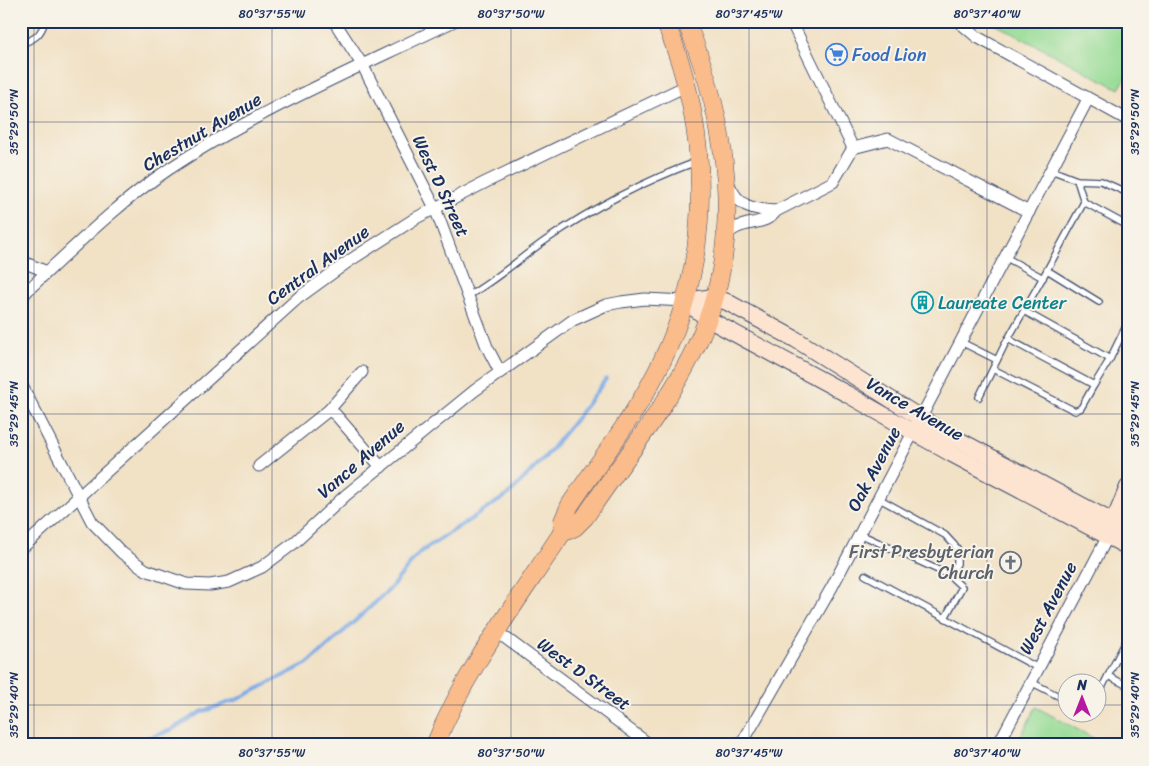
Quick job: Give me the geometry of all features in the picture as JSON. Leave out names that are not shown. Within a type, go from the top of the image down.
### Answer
[{"type":"main road","points":[[562,534],[563,521],[570,505],[653,379],[673,337],[685,302],[698,240],[701,191],[696,124],[688,85],[665,21]]},
{"type":"main road","points":[[435,745],[456,699],[496,631],[562,534],[575,527],[584,517],[675,384],[708,320],[724,242],[727,178],[713,98],[686,21]]},
{"type":"street","name":"West D Street","points":[[334,21],[363,66],[434,208],[487,347],[500,372]]},
{"type":"street","name":"Chestnut Avenue","points":[[21,298],[47,272],[135,194],[168,170],[240,125],[454,21]]},
{"type":"street","points":[[791,21],[853,148]]},
{"type":"street","points":[[958,21],[977,37],[1128,120]]},
{"type":"street","name":"Central Avenue","points":[[21,549],[298,298],[348,261],[434,208],[688,85]]},
{"type":"street","name":"Oak Avenue","points":[[741,745],[860,534],[1088,99]]},
{"type":"street","points":[[724,242],[728,233],[735,227],[769,217],[776,211],[833,182],[853,148],[888,139],[1029,212]]},
{"type":"street","points":[[727,178],[734,195],[745,204],[761,211],[776,211]]},
{"type":"street","points":[[21,261],[47,272]]},
{"type":"street","name":"Vance Avenue","points":[[78,498],[92,522],[122,552],[146,570],[186,584],[210,585],[229,582],[262,567],[315,525],[381,467],[500,372],[573,320],[606,305],[645,298],[685,302],[714,297],[795,339],[916,425]]},
{"type":"street","name":"Vance Avenue","points":[[685,302],[708,320],[916,425],[1117,530],[1128,547]]},
{"type":"street","points":[[259,466],[330,410],[362,372]]},
{"type":"street","points":[[21,384],[78,498]]},
{"type":"street","points":[[330,410],[381,467]]},
{"type":"street","name":"West Avenue","points":[[998,745],[1038,668],[1117,530],[1128,487]]},
{"type":"street","name":"West D Street","points":[[496,631],[650,745]]},
{"type":"lane","points":[[21,44],[34,40],[41,32],[45,21]]},
{"type":"lane","points":[[468,296],[488,285],[548,239],[605,204],[700,161]]},
{"type":"lane","points":[[1051,170],[1077,180],[1101,181],[1128,193]]},
{"type":"lane","points":[[1077,180],[1084,202],[1128,226]]},
{"type":"lane","points":[[979,397],[1008,338],[1084,202]]},
{"type":"lane","points":[[1006,257],[1043,278]]},
{"type":"lane","points":[[1047,270],[1099,302]]},
{"type":"lane","points":[[1024,311],[1110,359]]},
{"type":"lane","points":[[993,369],[1075,411],[1081,408],[1110,359],[1126,319]]},
{"type":"lane","points":[[1008,338],[1094,385]]},
{"type":"lane","points":[[960,342],[997,360]]},
{"type":"lane","points":[[878,498],[946,535],[957,548],[957,564],[948,575]]},
{"type":"lane","points":[[860,534],[948,575],[962,587],[945,618]]},
{"type":"lane","points":[[865,575],[1038,668]]},
{"type":"lane","points":[[1106,680],[1126,641]]},
{"type":"lane","points":[[1108,676],[1128,686]]},
{"type":"lane","points":[[1031,682],[1056,695]]},
{"type":"green space","points":[[989,21],[1128,21],[1128,74],[1119,89]]},
{"type":"green space","points":[[1036,707],[1056,718],[1056,724],[1067,724],[1106,745],[1016,745]]},
{"type":"waterway","points":[[135,745],[141,740],[169,731],[201,712],[236,700],[310,662],[389,590],[419,553],[509,494],[545,457],[606,379]]},
{"type":"place","name":"Food Lion","points":[[836,55]]},
{"type":"place","name":"Laureate Center","points":[[922,303]]},
{"type":"place","name":"First Presbyterian Church","points":[[1010,562]]}]
